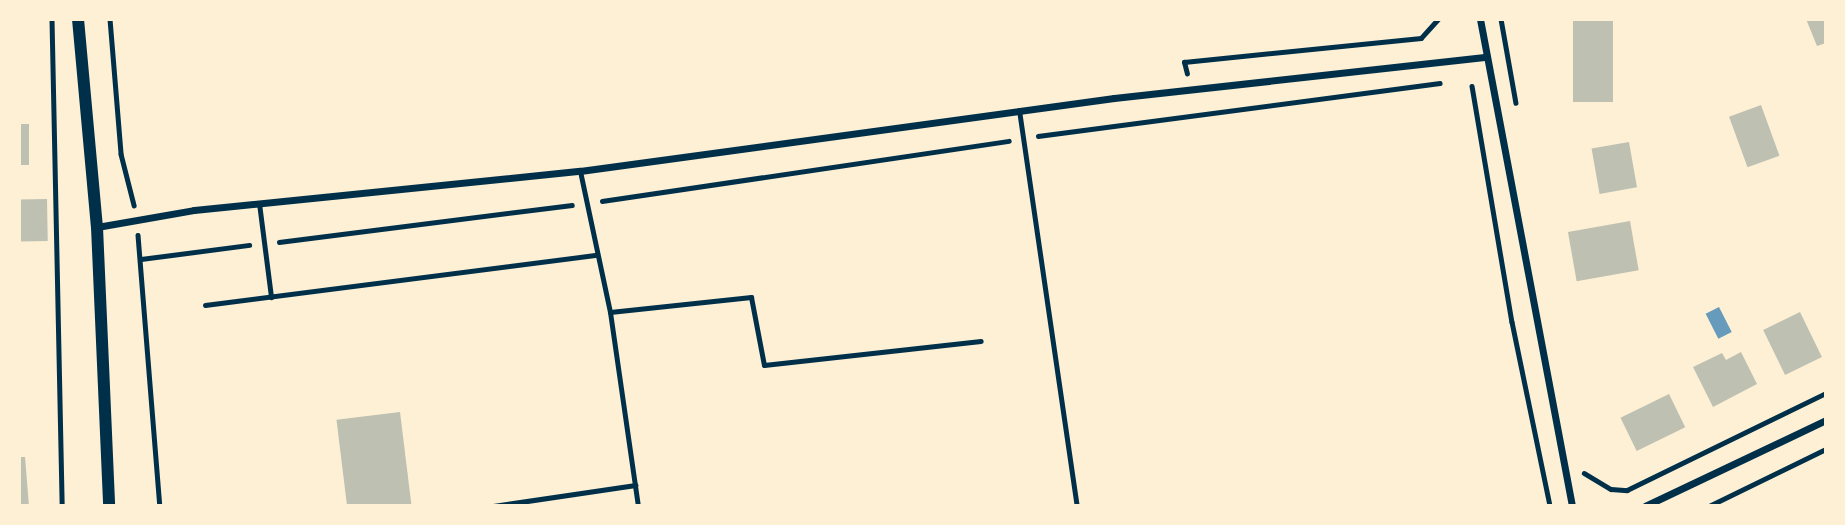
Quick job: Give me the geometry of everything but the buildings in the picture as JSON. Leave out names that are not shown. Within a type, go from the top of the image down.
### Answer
[{"type":"street","points":[[78,19],[97,227],[109,506]]},
{"type":"street","points":[[1480,19],[1572,506]]},
{"type":"street","points":[[97,227],[259,203],[580,171],[1019,110],[1487,57]]},
{"type":"street","points":[[1645,506],[1826,420]]},
{"type":"lane","points":[[1019,110],[1077,506]]},
{"type":"lane","points":[[580,171],[610,312],[638,506]]},
{"type":"lane","points":[[259,203],[271,297]]},
{"type":"lane","points":[[205,305],[597,255]]},
{"type":"lane","points":[[610,312],[751,297],[764,365],[981,341]]},
{"type":"lane","points":[[494,506],[635,485]]},
{"type":"path","points":[[52,19],[62,506]]},
{"type":"path","points":[[110,19],[121,154],[136,220],[141,259],[160,506]]},
{"type":"path","points":[[1184,62],[1421,38],[1438,19]]},
{"type":"path","points":[[1501,19],[1518,115]]},
{"type":"path","points":[[1468,60],[1512,322],[1550,506]]},
{"type":"path","points":[[141,259],[586,203],[1023,138],[1440,83]]},
{"type":"path","points":[[1582,466],[1584,475],[1593,480],[1611,489],[1627,490],[1826,393]]},
{"type":"path","points":[[1709,506],[1826,449]]},
{"type":"water","points":[[1719,307],[1732,332],[1718,339],[1706,314]]}]
